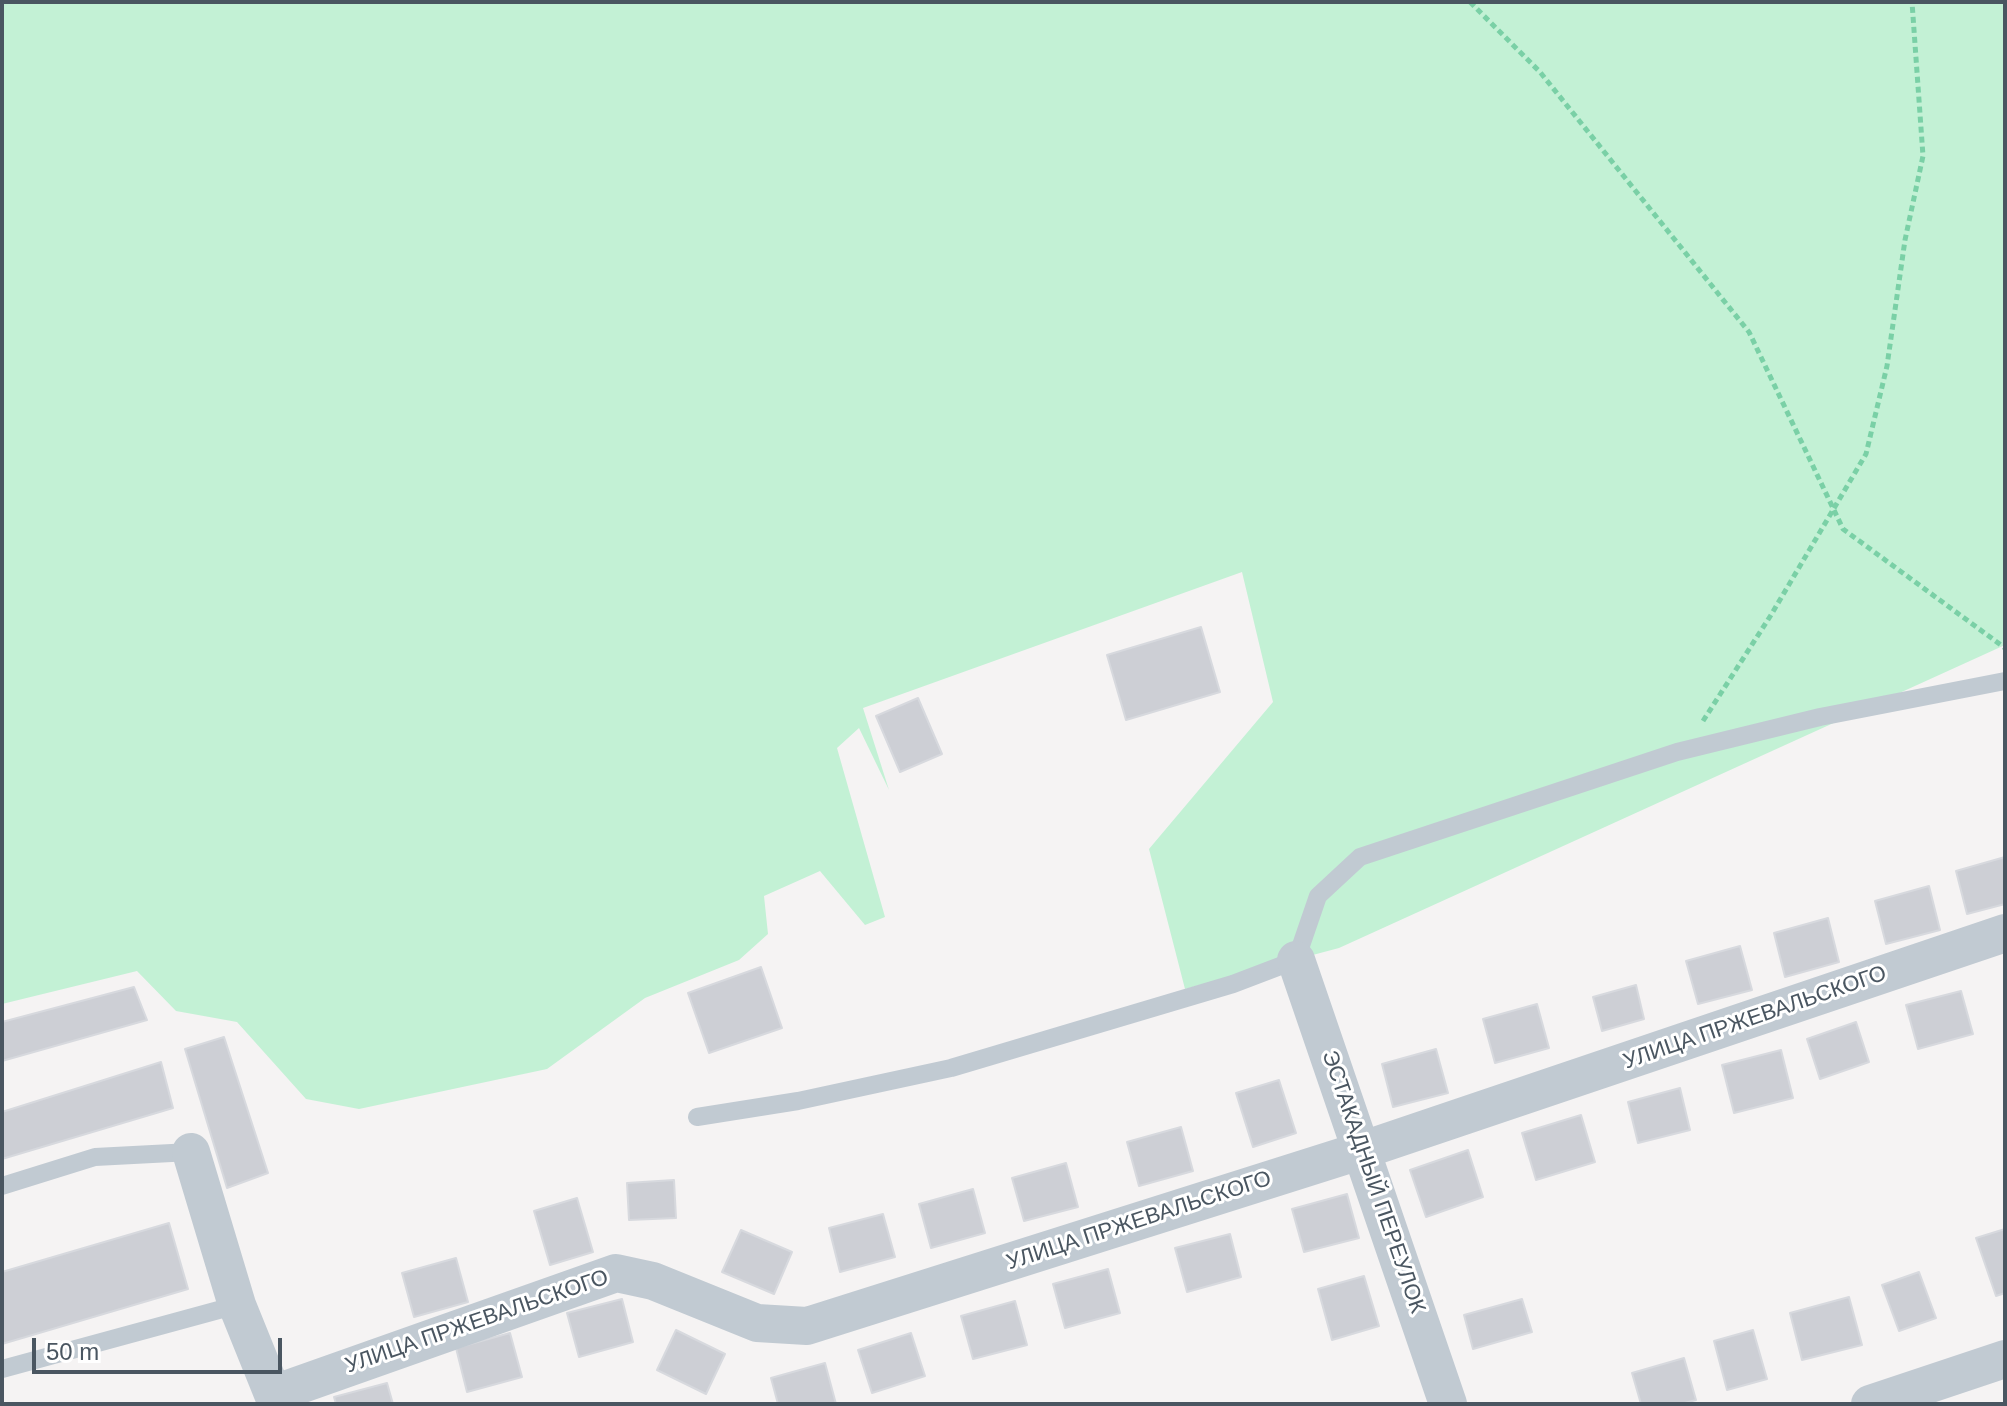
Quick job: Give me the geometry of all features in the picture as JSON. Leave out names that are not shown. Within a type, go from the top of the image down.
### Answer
[{"type":"street","name":"УЛИЦА ПРЖЕВАЛЬСКОГО","points":[[275,1399],[616,1273],[653,1281],[757,1323],[807,1326],[1363,1150],[2005,933]]},
{"type":"street","name":"ЭСТАКАДНЫЙ ПЕРЕУЛОК","points":[[1296,960],[1448,1404]]},
{"type":"street","points":[[191,1152],[237,1305],[275,1399]]},
{"type":"street","points":[[1870,1404],[2005,1359]]},
{"type":"lane","points":[[697,1117],[798,1101],[951,1068],[1233,984],[1296,960],[1318,896],[1360,857],[1677,752],[1820,717],[2005,681]]},
{"type":"lane","points":[[2,1186],[95,1157],[191,1152]]},
{"type":"lane","points":[[2,1369],[237,1305]]},
{"type":"path","points":[[1470,2],[1540,72],[1749,332],[1843,529],[2005,648]]},
{"type":"path","points":[[1702,721],[1771,615],[1866,454],[1887,366],[1905,240],[1923,156],[1912,2]]},
{"type":"green space","points":[[2,2],[2005,2],[2005,645],[1339,948],[1185,989],[1149,849],[1273,702],[1242,572],[863,708],[889,790],[859,728],[837,748],[885,917],[865,925],[820,871],[764,896],[768,934],[739,960],[645,998],[547,1069],[359,1109],[306,1099],[237,1022],[176,1011],[137,971],[2,1004]]},
{"type":"building","points":[[1201,627],[1220,692],[1126,720],[1107,655]]},
{"type":"building","points":[[918,698],[942,754],[900,772],[876,716]]},
{"type":"building","points":[[2005,857],[2005,904],[1967,914],[1956,871]]},
{"type":"building","points":[[1929,886],[1940,930],[1886,944],[1875,901]]},
{"type":"building","points":[[1828,918],[1839,962],[1785,977],[1774,933]]},
{"type":"building","points":[[1740,946],[1752,990],[1698,1004],[1686,961]]},
{"type":"building","points":[[761,967],[782,1028],[709,1053],[688,993]]},
{"type":"building","points":[[1636,985],[1644,1019],[1602,1031],[1593,997]]},
{"type":"building","points":[[134,987],[147,1020],[2,1061],[2,1022]]},
{"type":"building","points":[[1961,991],[1973,1034],[1918,1049],[1906,1005]]},
{"type":"building","points":[[1537,1004],[1549,1048],[1495,1063],[1483,1019]]},
{"type":"building","points":[[1856,1022],[1869,1062],[1820,1079],[1807,1039]]},
{"type":"building","points":[[224,1037],[268,1173],[227,1188],[185,1049]]},
{"type":"building","points":[[1436,1049],[1448,1093],[1393,1107],[1382,1064]]},
{"type":"building","points":[[1781,1050],[1793,1098],[1734,1113],[1722,1065]]},
{"type":"building","points":[[161,1062],[173,1108],[2,1159],[2,1112]]},
{"type":"building","points":[[1279,1080],[1296,1133],[1253,1147],[1236,1093]]},
{"type":"building","points":[[1680,1088],[1690,1130],[1638,1143],[1628,1102]]},
{"type":"building","points":[[1581,1115],[1595,1162],[1536,1180],[1522,1133]]},
{"type":"building","points":[[1181,1127],[1193,1171],[1139,1186],[1127,1142]]},
{"type":"building","points":[[1468,1150],[1483,1197],[1426,1217],[1410,1170]]},
{"type":"building","points":[[1066,1163],[1078,1207],[1024,1221],[1012,1178]]},
{"type":"building","points":[[674,1180],[676,1218],[629,1220],[627,1183]]},
{"type":"building","points":[[973,1189],[985,1233],[931,1248],[919,1204]]},
{"type":"building","points":[[1347,1194],[1359,1238],[1304,1252],[1292,1209]]},
{"type":"building","points":[[577,1198],[593,1252],[550,1265],[534,1211]]},
{"type":"building","points":[[883,1214],[895,1257],[840,1272],[829,1228]]},
{"type":"building","points":[[169,1223],[188,1289],[2,1344],[2,1272]]},
{"type":"building","points":[[2005,1229],[2005,1293],[1996,1296],[1976,1238]]},
{"type":"building","points":[[741,1230],[792,1252],[774,1294],[722,1272]]},
{"type":"building","points":[[1230,1234],[1241,1277],[1187,1292],[1175,1248]]},
{"type":"building","points":[[456,1258],[468,1302],[414,1317],[402,1273]]},
{"type":"building","points":[[1108,1269],[1120,1313],[1065,1328],[1053,1284]]},
{"type":"building","points":[[1919,1272],[1936,1318],[1899,1331],[1882,1285]]},
{"type":"building","points":[[1364,1276],[1379,1326],[1332,1340],[1318,1289]]},
{"type":"building","points":[[1849,1297],[1862,1345],[1802,1360],[1790,1313]]},
{"type":"building","points":[[622,1299],[633,1342],[579,1357],[567,1313]]},
{"type":"building","points":[[1522,1299],[1532,1332],[1473,1349],[1464,1315]]},
{"type":"building","points":[[1015,1301],[1027,1345],[973,1359],[961,1316]]},
{"type":"building","points":[[676,1330],[725,1354],[706,1394],[657,1370]]},
{"type":"building","points":[[1753,1330],[1767,1379],[1727,1390],[1714,1341]]},
{"type":"building","points":[[510,1333],[522,1377],[467,1392],[456,1348]]},
{"type":"building","points":[[911,1333],[925,1376],[872,1393],[858,1350]]},
{"type":"building","points":[[1684,1358],[1696,1400],[1681,1404],[1641,1404],[1632,1373]]},
{"type":"building","points":[[825,1363],[836,1404],[778,1404],[771,1378]]},
{"type":"building","points":[[387,1383],[393,1404],[336,1404],[334,1397]]}]
